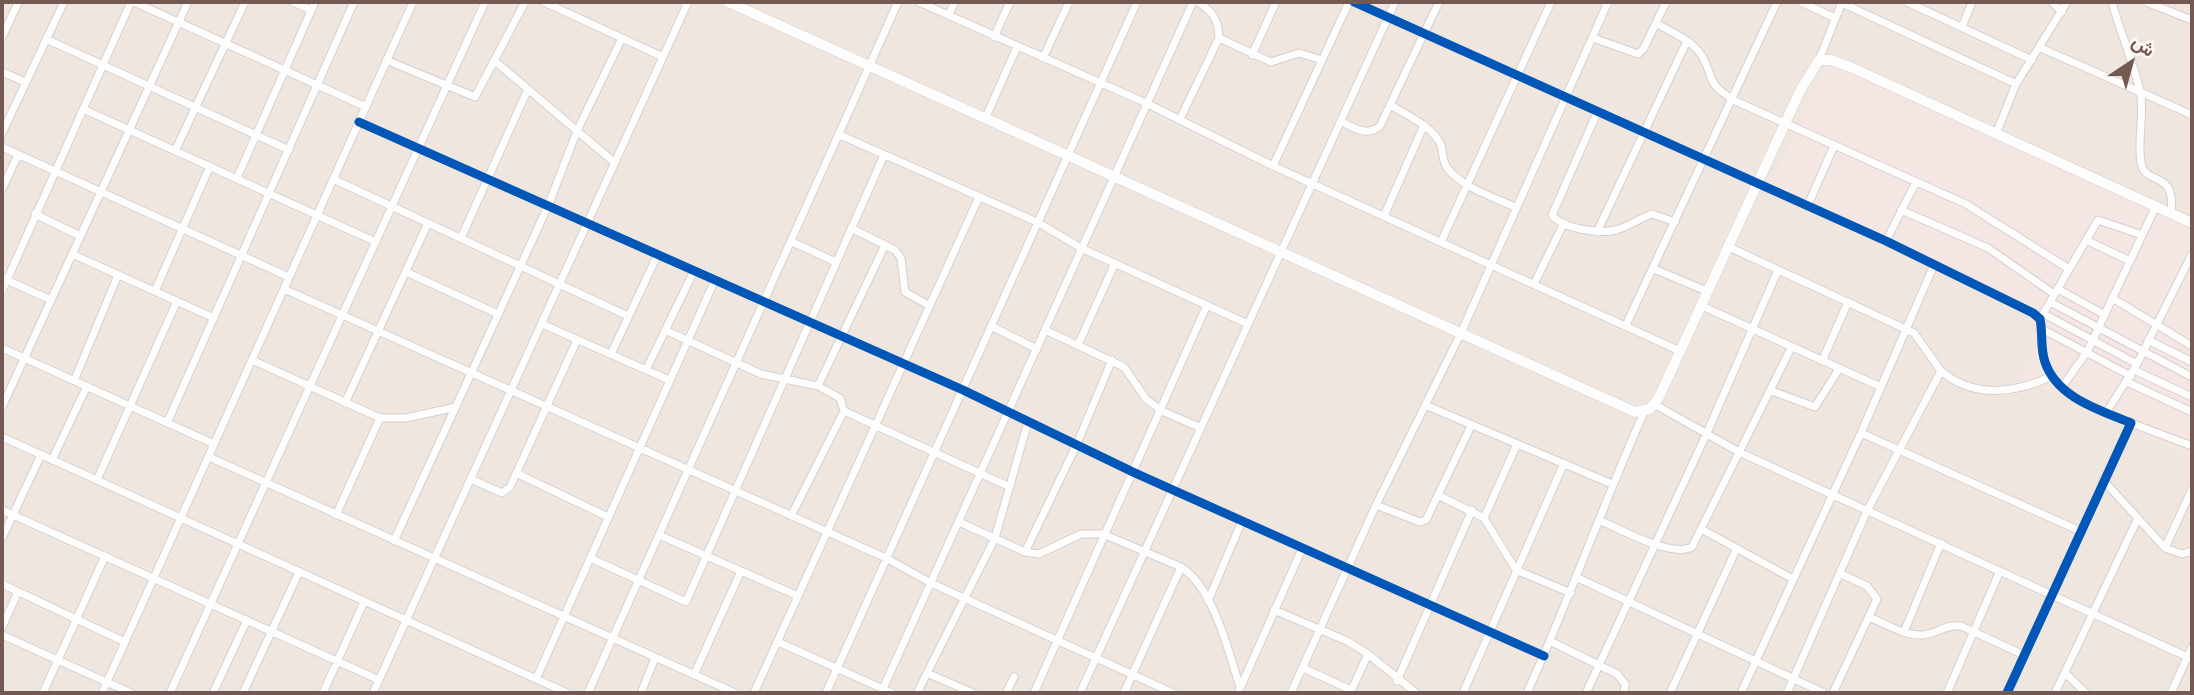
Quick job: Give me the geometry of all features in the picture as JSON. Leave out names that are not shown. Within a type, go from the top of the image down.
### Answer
[{"type":"main road","points":[[728,2],[1625,409],[1644,412],[1654,404],[1709,292],[1808,74],[1819,60],[1831,60],[1848,66],[2192,223]]},
{"type":"street","points":[[2,37],[18,2]]},
{"type":"street","points":[[2,132],[64,2]]},
{"type":"street","points":[[2,291],[4,279],[132,2],[366,107]]},
{"type":"street","points":[[2,407],[188,2]]},
{"type":"street","points":[[175,150],[244,2]]},
{"type":"street","points":[[293,2],[312,10]]},
{"type":"street","points":[[237,178],[315,2]]},
{"type":"street","points":[[167,423],[354,2]]},
{"type":"street","points":[[102,693],[413,2]]},
{"type":"street","points":[[170,693],[485,2]]},
{"type":"street","points":[[386,60],[475,97],[496,62],[525,2]]},
{"type":"street","points":[[544,2],[663,57]]},
{"type":"street","points":[[373,693],[688,2]]},
{"type":"street","points":[[588,693],[898,2]]},
{"type":"street","points":[[919,2],[1146,103],[1273,166],[1680,351]]},
{"type":"street","points":[[949,14],[955,2]]},
{"type":"street","points":[[994,37],[1010,2]]},
{"type":"street","points":[[1043,58],[1069,2]]},
{"type":"street","points":[[826,693],[1137,2]]},
{"type":"street","points":[[882,692],[1146,103],[1196,2],[1214,15],[1219,24],[1219,38],[1180,119]]},
{"type":"street","points":[[1252,55],[1276,2]]},
{"type":"street","points":[[1273,166],[1352,2],[1885,241],[2092,340],[2132,373],[2192,412]]},
{"type":"street","points":[[1080,693],[1395,2]]},
{"type":"street","points":[[1342,122],[1364,131],[1374,131],[1392,106],[1439,2]]},
{"type":"street","points":[[1441,242],[1550,2]]},
{"type":"street","points":[[1291,693],[1376,505],[1461,333],[1515,206],[1608,2]]},
{"type":"street","points":[[1593,38],[1638,54],[1657,24],[1666,2]]},
{"type":"street","points":[[1626,325],[1777,2]]},
{"type":"street","points":[[1801,2],[1835,18]]},
{"type":"street","points":[[1819,60],[1842,2],[2016,84]]},
{"type":"street","points":[[1907,2],[2032,60]]},
{"type":"street","points":[[1962,27],[1972,2]]},
{"type":"street","points":[[2052,2],[2062,12]]},
{"type":"street","points":[[1996,134],[2016,84],[2041,48],[2067,2]]},
{"type":"street","points":[[2112,2],[2141,93],[2141,164],[2148,174],[2170,188],[2171,212]]},
{"type":"street","points":[[2146,2],[2192,20]]},
{"type":"street","points":[[1657,24],[1686,41],[1702,55],[1710,82],[1732,100],[1991,217],[2069,270]]},
{"type":"street","points":[[394,541],[548,206],[577,131],[622,38]]},
{"type":"street","points":[[1219,38],[1270,62],[1298,53],[1322,60]]},
{"type":"street","points":[[46,39],[289,149]]},
{"type":"street","points":[[1597,232],[1645,134],[1686,41]]},
{"type":"street","points":[[985,119],[1017,47]]},
{"type":"street","points":[[2041,48],[2192,116]]},
{"type":"street","points":[[496,62],[615,163]]},
{"type":"street","points":[[2,72],[25,82]]},
{"type":"street","points":[[461,238],[528,89]]},
{"type":"street","points":[[1392,106],[1424,125],[1441,145],[1444,162],[1449,171],[1468,185],[1515,206]]},
{"type":"street","points":[[83,109],[376,242]]},
{"type":"street","points":[[1597,113],[1552,209],[1556,219],[1597,232],[1617,230],[1652,214],[1675,222]]},
{"type":"street","points":[[359,122],[904,363],[1009,411],[1076,446],[1544,656]]},
{"type":"street","points":[[1384,216],[1424,125]]},
{"type":"street","points":[[840,135],[1039,223],[1081,248],[1248,324]]},
{"type":"street","points":[[1807,206],[1834,146]]},
{"type":"street","points":[[2,147],[289,277]]},
{"type":"street","points":[[2,189],[18,155]]},
{"type":"street","points":[[590,558],[686,602],[884,155]]},
{"type":"street","points":[[155,291],[210,166]]},
{"type":"street","points":[[333,179],[628,316]]},
{"type":"street","points":[[1885,241],[1915,184]]},
{"type":"street","points":[[754,693],[979,197]]},
{"type":"street","points":[[2062,387],[2087,352],[2156,206]]},
{"type":"street","points":[[1901,210],[1988,248],[2098,328],[2192,377]]},
{"type":"street","points":[[36,214],[80,236]]},
{"type":"street","points":[[2142,235],[2098,220],[2042,316],[2043,353],[2052,376],[2086,405],[2192,446]]},
{"type":"street","points":[[345,403],[428,223]]},
{"type":"street","points":[[1534,284],[1564,223]]},
{"type":"street","points":[[851,228],[895,250],[901,258],[905,292],[930,306]]},
{"type":"street","points":[[2085,240],[2130,261]]},
{"type":"street","points":[[792,242],[836,262]]},
{"type":"street","points":[[818,386],[885,245]]},
{"type":"street","points":[[1729,247],[1914,333],[1941,371],[1953,381],[1990,391],[2017,389],[2052,376]]},
{"type":"street","points":[[72,254],[214,318]]},
{"type":"street","points":[[611,354],[658,254]]},
{"type":"street","points":[[2106,413],[2144,351],[2192,254]]},
{"type":"street","points":[[1078,345],[1115,263]]},
{"type":"street","points":[[1741,693],[1861,433],[1934,265]]},
{"type":"street","points":[[1654,269],[1709,292]]},
{"type":"street","points":[[1586,693],[1706,435],[1778,270]]},
{"type":"street","points":[[646,370],[694,271]]},
{"type":"street","points":[[406,272],[498,314]]},
{"type":"street","points":[[74,381],[118,275]]},
{"type":"street","points":[[4,279],[51,300]]},
{"type":"street","points":[[536,680],[715,280]]},
{"type":"street","points":[[284,289],[886,558],[931,583],[1173,693]]},
{"type":"street","points":[[2054,295],[2105,315]]},
{"type":"street","points":[[2112,298],[2192,346]]},
{"type":"street","points":[[97,480],[177,301]]},
{"type":"street","points":[[1822,361],[1848,302]]},
{"type":"street","points":[[1034,693],[1103,534],[1135,473],[1207,305]]},
{"type":"street","points":[[1702,306],[1881,387]]},
{"type":"street","points":[[542,324],[669,380]]},
{"type":"street","points":[[993,327],[1037,349]]},
{"type":"street","points":[[2042,329],[2132,373],[2192,397]]},
{"type":"street","points":[[665,330],[782,381],[818,386],[840,398],[844,411],[790,516]]},
{"type":"street","points":[[1045,330],[1112,360],[1130,373],[1146,399],[1162,411],[1201,428]]},
{"type":"street","points":[[471,479],[502,493],[510,487],[577,340]]},
{"type":"street","points":[[2148,340],[2192,362]]},
{"type":"street","points":[[2,348],[214,444]]},
{"type":"street","points":[[1599,520],[1654,544],[1687,550],[1692,548],[1791,348]]},
{"type":"street","points":[[252,360],[380,418],[406,418],[456,407]]},
{"type":"street","points":[[1025,552],[1076,446],[1112,360]]},
{"type":"street","points":[[1772,391],[1815,407],[1839,369]]},
{"type":"street","points":[[1787,693],[1867,511],[1941,371]]},
{"type":"street","points":[[52,460],[87,386]]},
{"type":"street","points":[[1654,404],[1739,453],[2096,612],[2190,658]]},
{"type":"street","points":[[1425,405],[1612,484]]},
{"type":"street","points":[[844,411],[1010,487]]},
{"type":"street","points":[[1527,693],[1572,593],[1612,484],[1644,412]]},
{"type":"street","points":[[336,515],[380,418]]},
{"type":"street","points":[[918,693],[995,538],[1028,422]]},
{"type":"street","points":[[2007,693],[2131,423]]},
{"type":"street","points":[[1376,505],[1420,522],[1430,516],[1471,426]]},
{"type":"street","points":[[1861,433],[2080,531]]},
{"type":"street","points":[[2,437],[566,693]]},
{"type":"street","points":[[1484,518],[1517,444]]},
{"type":"street","points":[[2,538],[41,455]]},
{"type":"street","points":[[209,457],[735,693]]},
{"type":"street","points":[[1463,693],[1564,463]]},
{"type":"street","points":[[516,473],[608,517]]},
{"type":"street","points":[[2103,480],[2165,548],[2182,554],[2192,551]]},
{"type":"street","points":[[2165,548],[2192,489]]},
{"type":"street","points":[[1438,495],[1484,518],[1516,570],[1572,593]]},
{"type":"street","points":[[2,510],[379,680]]},
{"type":"street","points":[[1397,681],[1472,510]]},
{"type":"street","points":[[2055,693],[2096,612],[2138,518]]},
{"type":"street","points":[[1208,600],[1242,521]]},
{"type":"street","points":[[959,522],[1025,552],[1039,554],[1081,534],[1103,534],[1181,567],[1199,580],[1239,690]]},
{"type":"street","points":[[1703,530],[1793,579]]},
{"type":"street","points":[[659,535],[798,596]]},
{"type":"street","points":[[1904,632],[1941,543]]},
{"type":"street","points":[[1239,690],[1302,548]]},
{"type":"street","points":[[1670,693],[1736,550]]},
{"type":"street","points":[[43,693],[105,556]]},
{"type":"street","points":[[1124,693],[1181,567]]},
{"type":"street","points":[[694,675],[741,571]]},
{"type":"street","points":[[1947,693],[2000,571]]},
{"type":"street","points":[[243,693],[299,572]]},
{"type":"street","points":[[1833,693],[1877,599],[1875,593],[1841,574]]},
{"type":"street","points":[[1578,578],[1627,603],[1757,659],[1824,693]]},
{"type":"street","points":[[2,584],[125,642]]},
{"type":"street","points":[[2,627],[18,592]]},
{"type":"street","points":[[323,693],[364,602]]},
{"type":"street","points":[[1274,610],[1320,629],[1368,654],[1397,681],[1416,693]]},
{"type":"street","points":[[1870,617],[1904,632],[1924,635],[1954,625],[2024,655]]},
{"type":"street","points":[[224,693],[214,691],[247,620]]},
{"type":"street","points":[[2,635],[131,693]]},
{"type":"street","points":[[1550,641],[1618,674],[1625,684],[1624,693]]},
{"type":"street","points":[[778,642],[882,692],[892,693]]},
{"type":"street","points":[[2171,693],[2190,658],[2192,647]]},
{"type":"street","points":[[1303,668],[1351,692],[1368,654]]},
{"type":"street","points":[[641,693],[656,658]]},
{"type":"street","points":[[2065,673],[2086,693]]},
{"type":"street","points":[[929,674],[967,692]]},
{"type":"street","points":[[1006,693],[1014,677]]},
{"type":"shaded area","points":[[2,2],[2192,2],[2192,693],[2,693]]},
{"type":"shaded area","points":[[1827,62],[2192,229],[2192,457],[2020,378],[2049,315],[1770,187]]},
{"type":"cycle path","points":[[1354,2],[1886,241],[2033,313],[2040,319],[2045,362],[2059,385],[2081,401],[2131,423],[2007,693]]},
{"type":"cycle path","points":[[359,122],[963,390],[1135,473],[1544,656]]}]
